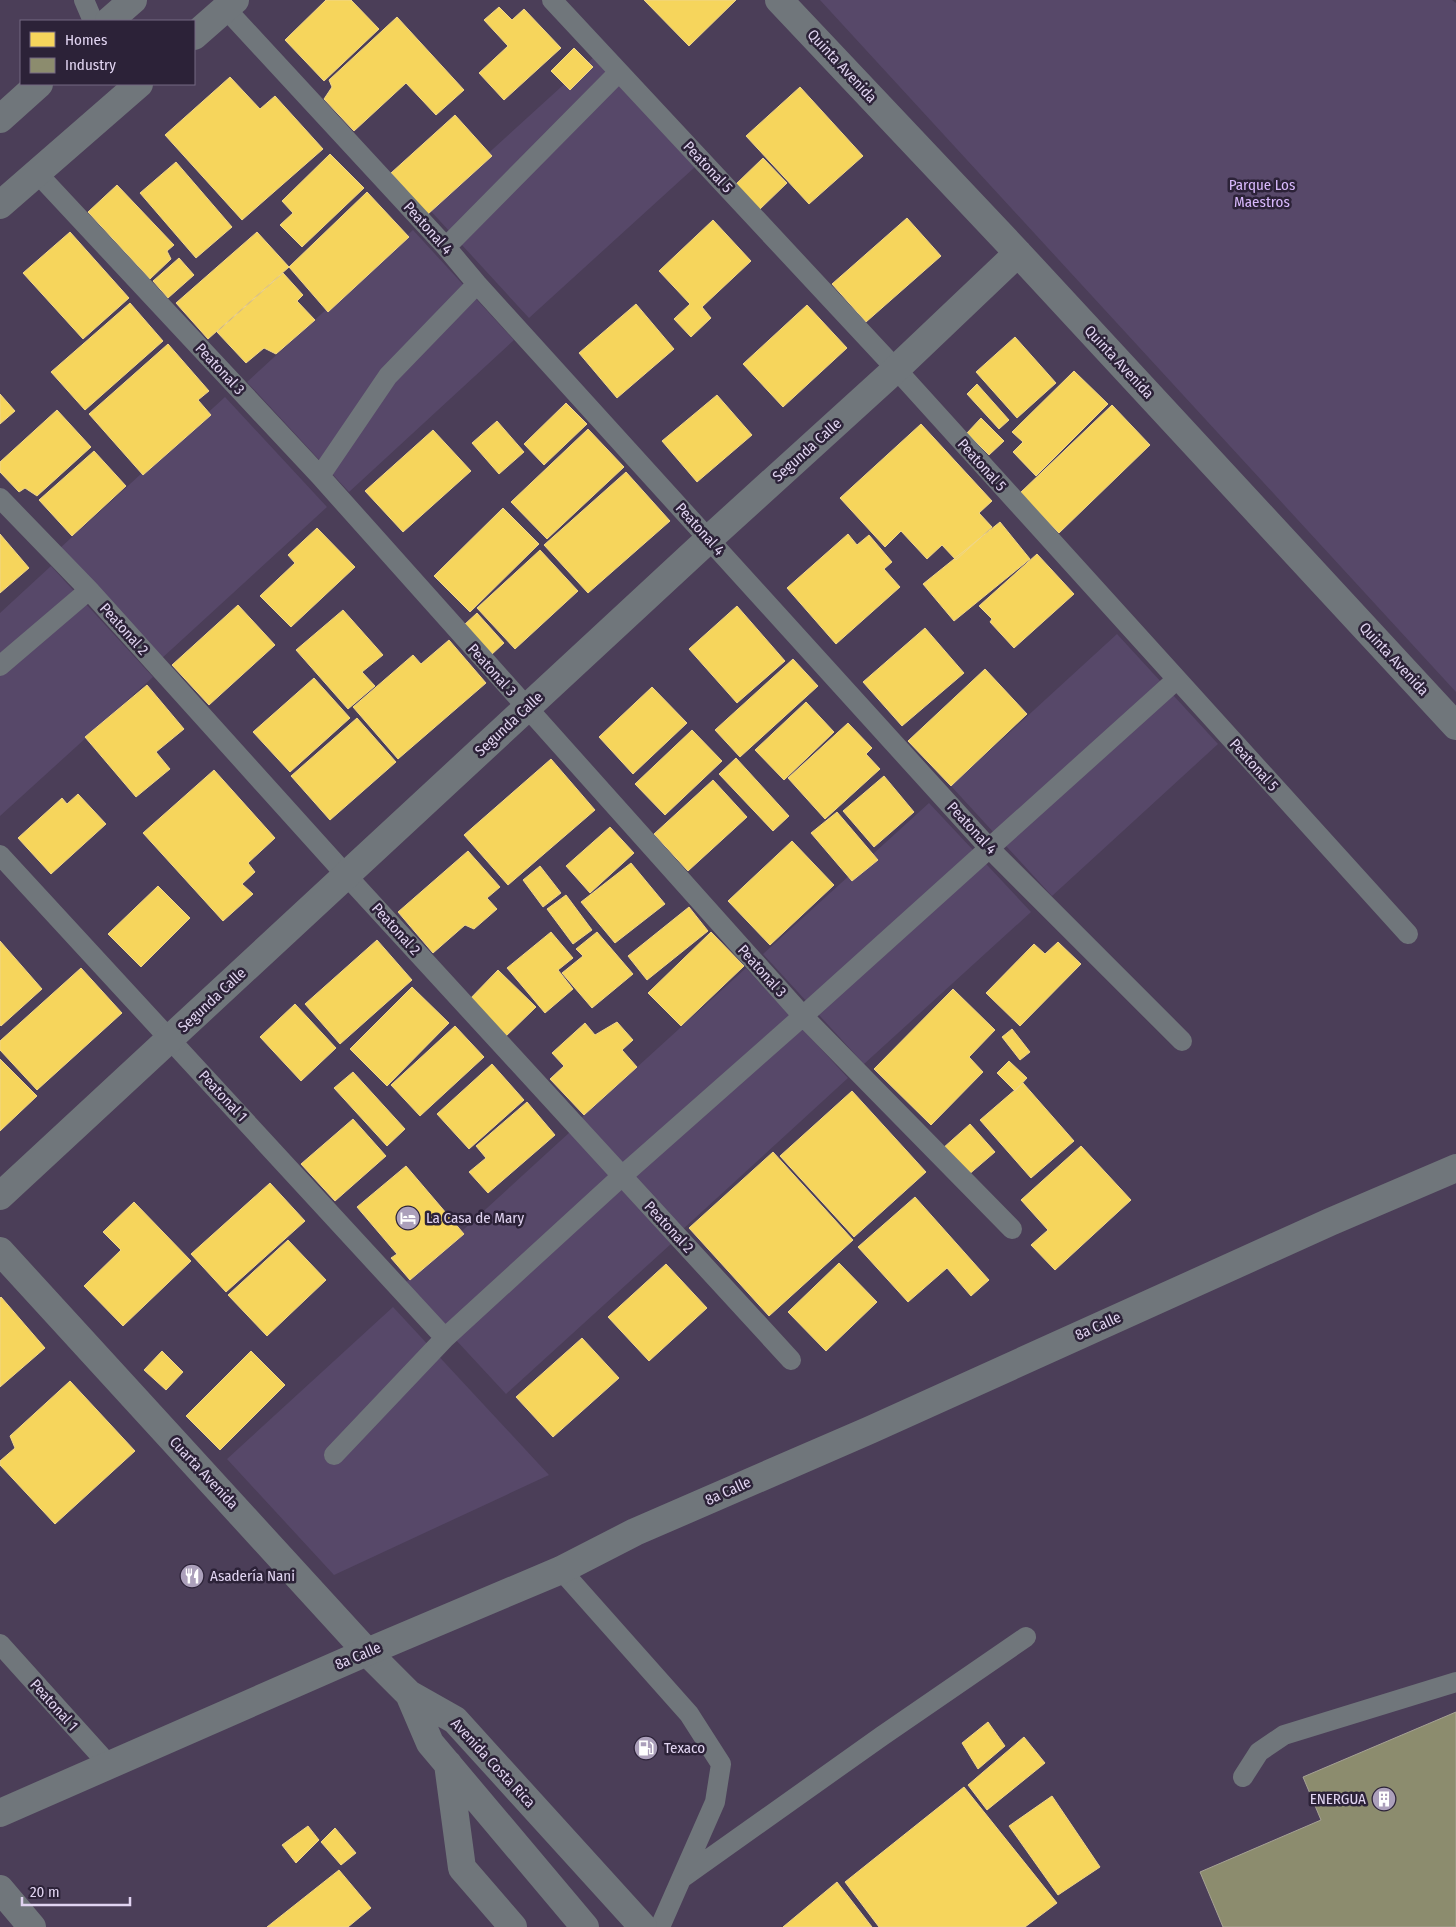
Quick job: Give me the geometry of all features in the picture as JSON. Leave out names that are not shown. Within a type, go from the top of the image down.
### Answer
[{"type":"street","points":[[110,20],[133,0]]},
{"type":"street","name":"Quinta Avenida","points":[[779,0],[1018,252],[1456,726]]},
{"type":"street","points":[[195,35],[230,4]]},
{"type":"street","points":[[0,119],[39,85]]},
{"type":"street","points":[[0,205],[138,85]]},
{"type":"street","name":"Segunda Calle","points":[[0,1196],[709,539],[896,369],[1018,252]]},
{"type":"street","name":"8a Calle","points":[[0,1814],[366,1652],[561,1570],[635,1532],[861,1434],[1321,1226],[1456,1168]]},
{"type":"street","name":"Cuarta Avenida","points":[[0,1251],[366,1652],[409,1694]]},
{"type":"street","name":"Avenida Costa Rica","points":[[409,1694],[430,1743],[585,1927]]},
{"type":"street","name":"Avenida Costa Rica","points":[[409,1694],[456,1720],[644,1927]]},
{"type":"street","points":[[448,1764],[462,1868],[513,1927]]},
{"type":"street","points":[[0,1889],[32,1927]]},
{"type":"lane","points":[[84,0],[93,20]]},
{"type":"lane","name":"Peatonal 5","points":[[552,0],[896,369],[1408,934]]},
{"type":"lane","name":"Peatonal 4","points":[[230,4],[446,246],[477,284],[989,848],[1182,1041]]},
{"type":"lane","points":[[446,246],[619,72]]},
{"type":"lane","name":"Peatonal 3","points":[[37,173],[320,476],[803,1016],[1012,1228]]},
{"type":"lane","points":[[320,476],[388,376],[477,284]]},
{"type":"lane","name":"Peatonal 2","points":[[0,498],[89,590],[346,875],[790,1360]]},
{"type":"lane","points":[[0,666],[89,590]]},
{"type":"lane","points":[[334,1455],[445,1338],[622,1176],[803,1016],[1176,680]]},
{"type":"lane","name":"Peatonal 1","points":[[0,855],[445,1338]]},
{"type":"lane","points":[[561,1570],[690,1714],[721,1764],[715,1802],[660,1927]]},
{"type":"lane","points":[[680,1879],[1026,1637]]},
{"type":"lane","name":"Peatonal 1","points":[[0,1644],[109,1765]]},
{"type":"lane","points":[[1243,1777],[1259,1752],[1284,1735],[1456,1682]]},
{"type":"green space","name":"Parque Los Maestros","points":[[820,0],[1452,0],[1456,3],[1456,692]]},
{"type":"green space","points":[[594,57],[695,167],[529,318],[428,208]]},
{"type":"green space","points":[[413,230],[514,340],[349,492],[247,382]]},
{"type":"green space","points":[[225,397],[327,507],[161,659],[59,549]]},
{"type":"green space","points":[[51,566],[153,677],[0,816],[0,613]]},
{"type":"green space","points":[[1117,634],[1218,744],[1052,896],[951,786]]},
{"type":"green space","points":[[929,803],[1031,912],[864,1064],[763,954]]},
{"type":"green space","points":[[746,968],[848,1078],[682,1230],[580,1119]]},
{"type":"green space","points":[[570,1132],[672,1243],[506,1394],[404,1284]]},
{"type":"green space","points":[[393,1307],[549,1475],[334,1575],[227,1459]]},
{"type":"building: Homes","points":[[326,0],[351,0],[379,29],[324,81],[285,40]]},
{"type":"building: Homes","points":[[644,0],[736,0],[689,46]]},
{"type":"building: Homes","points":[[499,7],[512,20],[524,9],[561,48],[504,100],[479,73],[508,46],[484,20]]},
{"type":"building: Homes","points":[[397,17],[464,90],[436,115],[406,83],[354,131],[324,99],[332,87],[329,80]]},
{"type":"building: Homes","points":[[574,48],[593,67],[570,90],[551,71]]},
{"type":"building: Homes","points":[[230,77],[260,109],[275,96],[323,149],[242,220],[165,135]]},
{"type":"building: Homes","points":[[800,87],[863,156],[809,204],[746,136]]},
{"type":"building: Homes","points":[[455,115],[492,156],[428,214],[391,173]]},
{"type":"building: Homes","points":[[330,154],[364,188],[302,247],[280,225],[293,213],[282,201]]},
{"type":"building: Homes","points":[[763,158],[787,183],[759,210],[735,185]]},
{"type":"building: Homes","points":[[176,162],[232,227],[196,258],[140,193]]},
{"type":"building: Homes","points":[[117,185],[174,245],[167,251],[171,259],[150,279],[88,212]]},
{"type":"building: Homes","points":[[367,192],[409,237],[328,312],[289,267]]},
{"type":"building: Homes","points":[[907,218],[941,256],[866,322],[832,284]]},
{"type":"building: Homes","points":[[713,220],[751,261],[702,307],[711,318],[691,337],[674,319],[690,304],[659,271]]},
{"type":"building: Homes","points":[[70,232],[129,298],[83,339],[23,273]]},
{"type":"building: Homes","points":[[257,232],[289,267],[208,339],[176,303]]},
{"type":"building: Homes","points":[[179,258],[194,275],[168,298],[153,281]]},
{"type":"building: Homes","points":[[283,273],[303,295],[297,301],[315,320],[276,354],[264,348],[246,363],[217,332]]},
{"type":"building: Homes","points":[[130,303],[163,341],[85,410],[51,372]]},
{"type":"building: Homes","points":[[636,304],[674,349],[617,398],[579,353]]},
{"type":"building: Homes","points":[[807,305],[847,348],[783,407],[743,364]]},
{"type":"building: Homes","points":[[1015,337],[1056,383],[1017,418],[976,372]]},
{"type":"building: Homes","points":[[168,344],[209,391],[198,400],[211,415],[143,475],[89,414]]},
{"type":"building: Homes","points":[[1074,371],[1108,404],[1036,476],[1013,452],[1023,442],[1012,432]]},
{"type":"building: Homes","points":[[977,384],[1009,420],[999,429],[967,394]]},
{"type":"building: Homes","points":[[0,394],[15,411],[0,424]]},
{"type":"building: Homes","points":[[717,395],[752,435],[697,482],[662,441]]},
{"type":"building: Homes","points":[[566,403],[587,424],[544,465],[524,444]]},
{"type":"building: Homes","points":[[1112,405],[1150,445],[1059,533],[1020,493]]},
{"type":"building: Homes","points":[[57,410],[91,447],[37,496],[25,488],[19,492],[0,472],[0,462]]},
{"type":"building: Homes","points":[[981,418],[1004,441],[989,455],[967,433]]},
{"type":"building: Homes","points":[[497,421],[524,452],[499,474],[472,443]]},
{"type":"building: Homes","points":[[921,424],[992,501],[979,513],[992,527],[956,560],[942,545],[927,559],[901,531],[885,547],[840,498]]},
{"type":"building: Homes","points":[[588,429],[624,467],[547,539],[511,502]]},
{"type":"building: Homes","points":[[433,430],[471,471],[403,532],[365,491]]},
{"type":"building: Homes","points":[[94,451],[126,486],[72,536],[39,500]]},
{"type":"building: Homes","points":[[626,472],[670,521],[588,593],[544,545]]},
{"type":"building: Homes","points":[[503,508],[539,544],[470,612],[434,576]]},
{"type":"building: Homes","points":[[1000,522],[1030,559],[954,621],[923,584]]},
{"type":"building: Homes","points":[[317,528],[355,567],[291,627],[260,596],[295,563],[288,555]]},
{"type":"building: Homes","points":[[0,534],[29,568],[0,593]]},
{"type":"building: Homes","points":[[848,534],[857,545],[869,535],[892,562],[884,569],[900,587],[836,644],[787,588]]},
{"type":"building: Homes","points":[[540,550],[578,591],[515,649],[477,608]]},
{"type":"building: Homes","points":[[1037,554],[1074,594],[1014,648],[990,622],[992,619],[979,606]]},
{"type":"building: Homes","points":[[238,605],[275,645],[209,705],[172,665]]},
{"type":"building: Homes","points":[[737,606],[785,661],[737,703],[689,649]]},
{"type":"building: Homes","points":[[343,610],[383,655],[362,672],[375,686],[348,709],[296,650]]},
{"type":"building: Homes","points":[[477,613],[504,643],[491,655],[464,625]]},
{"type":"building: Homes","points":[[925,628],[964,673],[902,726],[863,682]]},
{"type":"building: Homes","points":[[449,640],[486,683],[398,759],[353,707],[413,655],[421,664]]},
{"type":"building: Homes","points":[[793,659],[818,686],[740,757],[715,730]]},
{"type":"building: Homes","points":[[985,669],[1027,714],[951,786],[908,741]]},
{"type":"building: Homes","points":[[314,678],[350,718],[290,772],[253,732]]},
{"type":"building: Homes","points":[[147,685],[184,729],[156,752],[170,769],[136,797],[85,737]]},
{"type":"building: Homes","points":[[652,687],[687,723],[633,774],[599,737]]},
{"type":"building: Homes","points":[[806,702],[834,732],[784,780],[755,750]]},
{"type":"building: Homes","points":[[357,718],[396,762],[330,820],[291,776]]},
{"type":"building: Homes","points":[[848,723],[872,748],[866,754],[880,769],[825,819],[788,778]]},
{"type":"building: Homes","points":[[692,730],[722,761],[665,815],[635,784]]},
{"type":"building: Homes","points":[[736,758],[789,816],[773,831],[719,774]]},
{"type":"building: Homes","points":[[551,759],[595,810],[508,885],[464,835]]},
{"type":"building: Homes","points":[[214,770],[275,838],[248,863],[255,872],[242,884],[253,894],[223,921],[143,833]]},
{"type":"building: Homes","points":[[884,776],[914,812],[874,847],[843,811]]},
{"type":"building: Homes","points":[[713,780],[747,817],[688,871],[654,834]]},
{"type":"building: Homes","points":[[78,794],[106,824],[51,874],[18,838],[62,798],[67,804]]},
{"type":"building: Homes","points":[[837,812],[878,860],[852,881],[811,833]]},
{"type":"building: Homes","points":[[610,827],[634,853],[590,893],[566,866]]},
{"type":"building: Homes","points":[[792,841],[834,885],[770,945],[728,901]]},
{"type":"building: Homes","points":[[468,851],[500,887],[487,898],[497,909],[474,929],[465,925],[433,953],[398,912]]},
{"type":"building: Homes","points":[[631,863],[665,904],[615,943],[581,902]]},
{"type":"building: Homes","points":[[540,866],[561,893],[543,907],[523,880]]},
{"type":"building: Homes","points":[[158,886],[190,918],[141,967],[108,934]]},
{"type":"building: Homes","points":[[566,895],[592,930],[573,944],[547,909]]},
{"type":"building: Homes","points":[[689,907],[708,931],[647,980],[628,956]]},
{"type":"building: Homes","points":[[551,932],[573,958],[558,970],[573,989],[545,1013],[507,968]]},
{"type":"building: Homes","points":[[597,932],[633,974],[592,1008],[562,973],[583,956],[576,949]]},
{"type":"building: Homes","points":[[711,932],[744,966],[681,1026],[648,993]]},
{"type":"building: Homes","points":[[377,940],[412,980],[340,1044],[305,1004]]},
{"type":"building: Homes","points":[[0,941],[42,989],[1,1026],[0,1025]]},
{"type":"building: Homes","points":[[1058,942],[1081,964],[1020,1026],[986,993],[1034,944],[1045,954]]},
{"type":"building: Homes","points":[[81,968],[122,1013],[37,1090],[0,1050],[0,1041]]},
{"type":"building: Homes","points":[[498,970],[536,1007],[503,1039],[466,1003]]},
{"type":"building: Homes","points":[[412,987],[449,1023],[387,1086],[350,1049]]},
{"type":"building: Homes","points":[[953,989],[995,1030],[969,1057],[983,1072],[931,1125],[874,1069]]},
{"type":"building: Homes","points":[[295,1004],[336,1048],[301,1081],[260,1037]]},
{"type":"building: Homes","points":[[617,1022],[633,1040],[622,1050],[637,1067],[584,1115],[550,1079],[564,1066],[552,1053],[585,1023],[595,1035]]},
{"type":"building: Homes","points":[[455,1026],[484,1057],[420,1116],[391,1085]]},
{"type":"building: Homes","points":[[1012,1029],[1030,1052],[1020,1060],[1002,1037]]},
{"type":"building: Homes","points":[[0,1059],[37,1096],[0,1131]]},
{"type":"building: Homes","points":[[1009,1061],[1027,1078],[1015,1091],[997,1073]]},
{"type":"building: Homes","points":[[492,1064],[524,1100],[469,1149],[437,1114]]},
{"type":"building: Homes","points":[[353,1072],[405,1129],[387,1146],[334,1088]]},
{"type":"building: Homes","points":[[1023,1083],[1074,1141],[1031,1178],[980,1120]]},
{"type":"building: Homes","points":[[852,1091],[926,1172],[854,1237],[780,1156]]},
{"type":"building: Homes","points":[[527,1102],[555,1135],[488,1193],[469,1172],[486,1158],[476,1146]]},
{"type":"building: Homes","points":[[353,1119],[386,1156],[335,1201],[301,1164]]},
{"type":"building: Homes","points":[[970,1124],[995,1152],[967,1176],[942,1149]]},
{"type":"building: Homes","points":[[1081,1146],[1131,1200],[1055,1270],[1031,1245],[1048,1230],[1021,1200]]},
{"type":"building: Homes","points":[[773,1152],[853,1240],[769,1316],[689,1228]]},
{"type":"building: Homes","points":[[406,1166],[464,1234],[410,1280],[391,1258],[397,1254],[357,1207]]},
{"type":"building: Homes","points":[[270,1183],[305,1221],[226,1292],[191,1254]]},
{"type":"building: Homes","points":[[915,1197],[989,1280],[971,1296],[947,1268],[908,1302],[858,1247]]},
{"type":"building: Homes","points":[[134,1202],[191,1261],[123,1326],[84,1286],[121,1250],[103,1232]]},
{"type":"building: Homes","points":[[288,1240],[326,1280],[267,1336],[228,1295]]},
{"type":"building: Homes","points":[[839,1263],[877,1302],[826,1351],[788,1312]]},
{"type":"building: Homes","points":[[666,1264],[707,1308],[649,1361],[608,1317]]},
{"type":"building: Homes","points":[[0,1298],[45,1348],[0,1387]]},
{"type":"building: Homes","points":[[582,1338],[619,1378],[553,1437],[516,1397]]},
{"type":"building: Homes","points":[[162,1351],[183,1372],[166,1390],[144,1370]]},
{"type":"building: Homes","points":[[251,1351],[285,1385],[220,1450],[186,1416]]},
{"type":"building: Homes","points":[[70,1381],[135,1451],[55,1524],[0,1465],[0,1461],[15,1448],[10,1436]]},
{"type":"building: Homes","points":[[988,1722],[1005,1746],[978,1769],[962,1743]]},
{"type":"building: Homes","points":[[1024,1737],[1045,1763],[987,1810],[968,1785]]},
{"type":"building: Homes","points":[[964,1787],[1057,1903],[1025,1927],[879,1927],[845,1882]]},
{"type":"building: Homes","points":[[1052,1796],[1100,1867],[1058,1895],[1009,1826]]},
{"type":"building: Homes","points":[[308,1826],[319,1840],[296,1863],[282,1845]]},
{"type":"building: Homes","points":[[335,1828],[356,1853],[341,1865],[321,1842]]},
{"type":"building: Homes","points":[[339,1870],[371,1908],[348,1927],[267,1927]]},
{"type":"building: Homes","points":[[837,1882],[872,1927],[783,1927]]},
{"type":"building: Industry","name":"ENERGUA","points":[[1456,1712],[1456,1927],[1223,1927],[1200,1872],[1321,1820],[1303,1777]]},
{"type":"place","name":"La Casa de Mary","points":[[408,1218]]},
{"type":"place","name":"Asadería Nani","points":[[192,1576]]},
{"type":"place","name":"Texaco","points":[[646,1748]]},
{"type":"place","name":"ENERGUA","points":[[1384,1799]]}]
